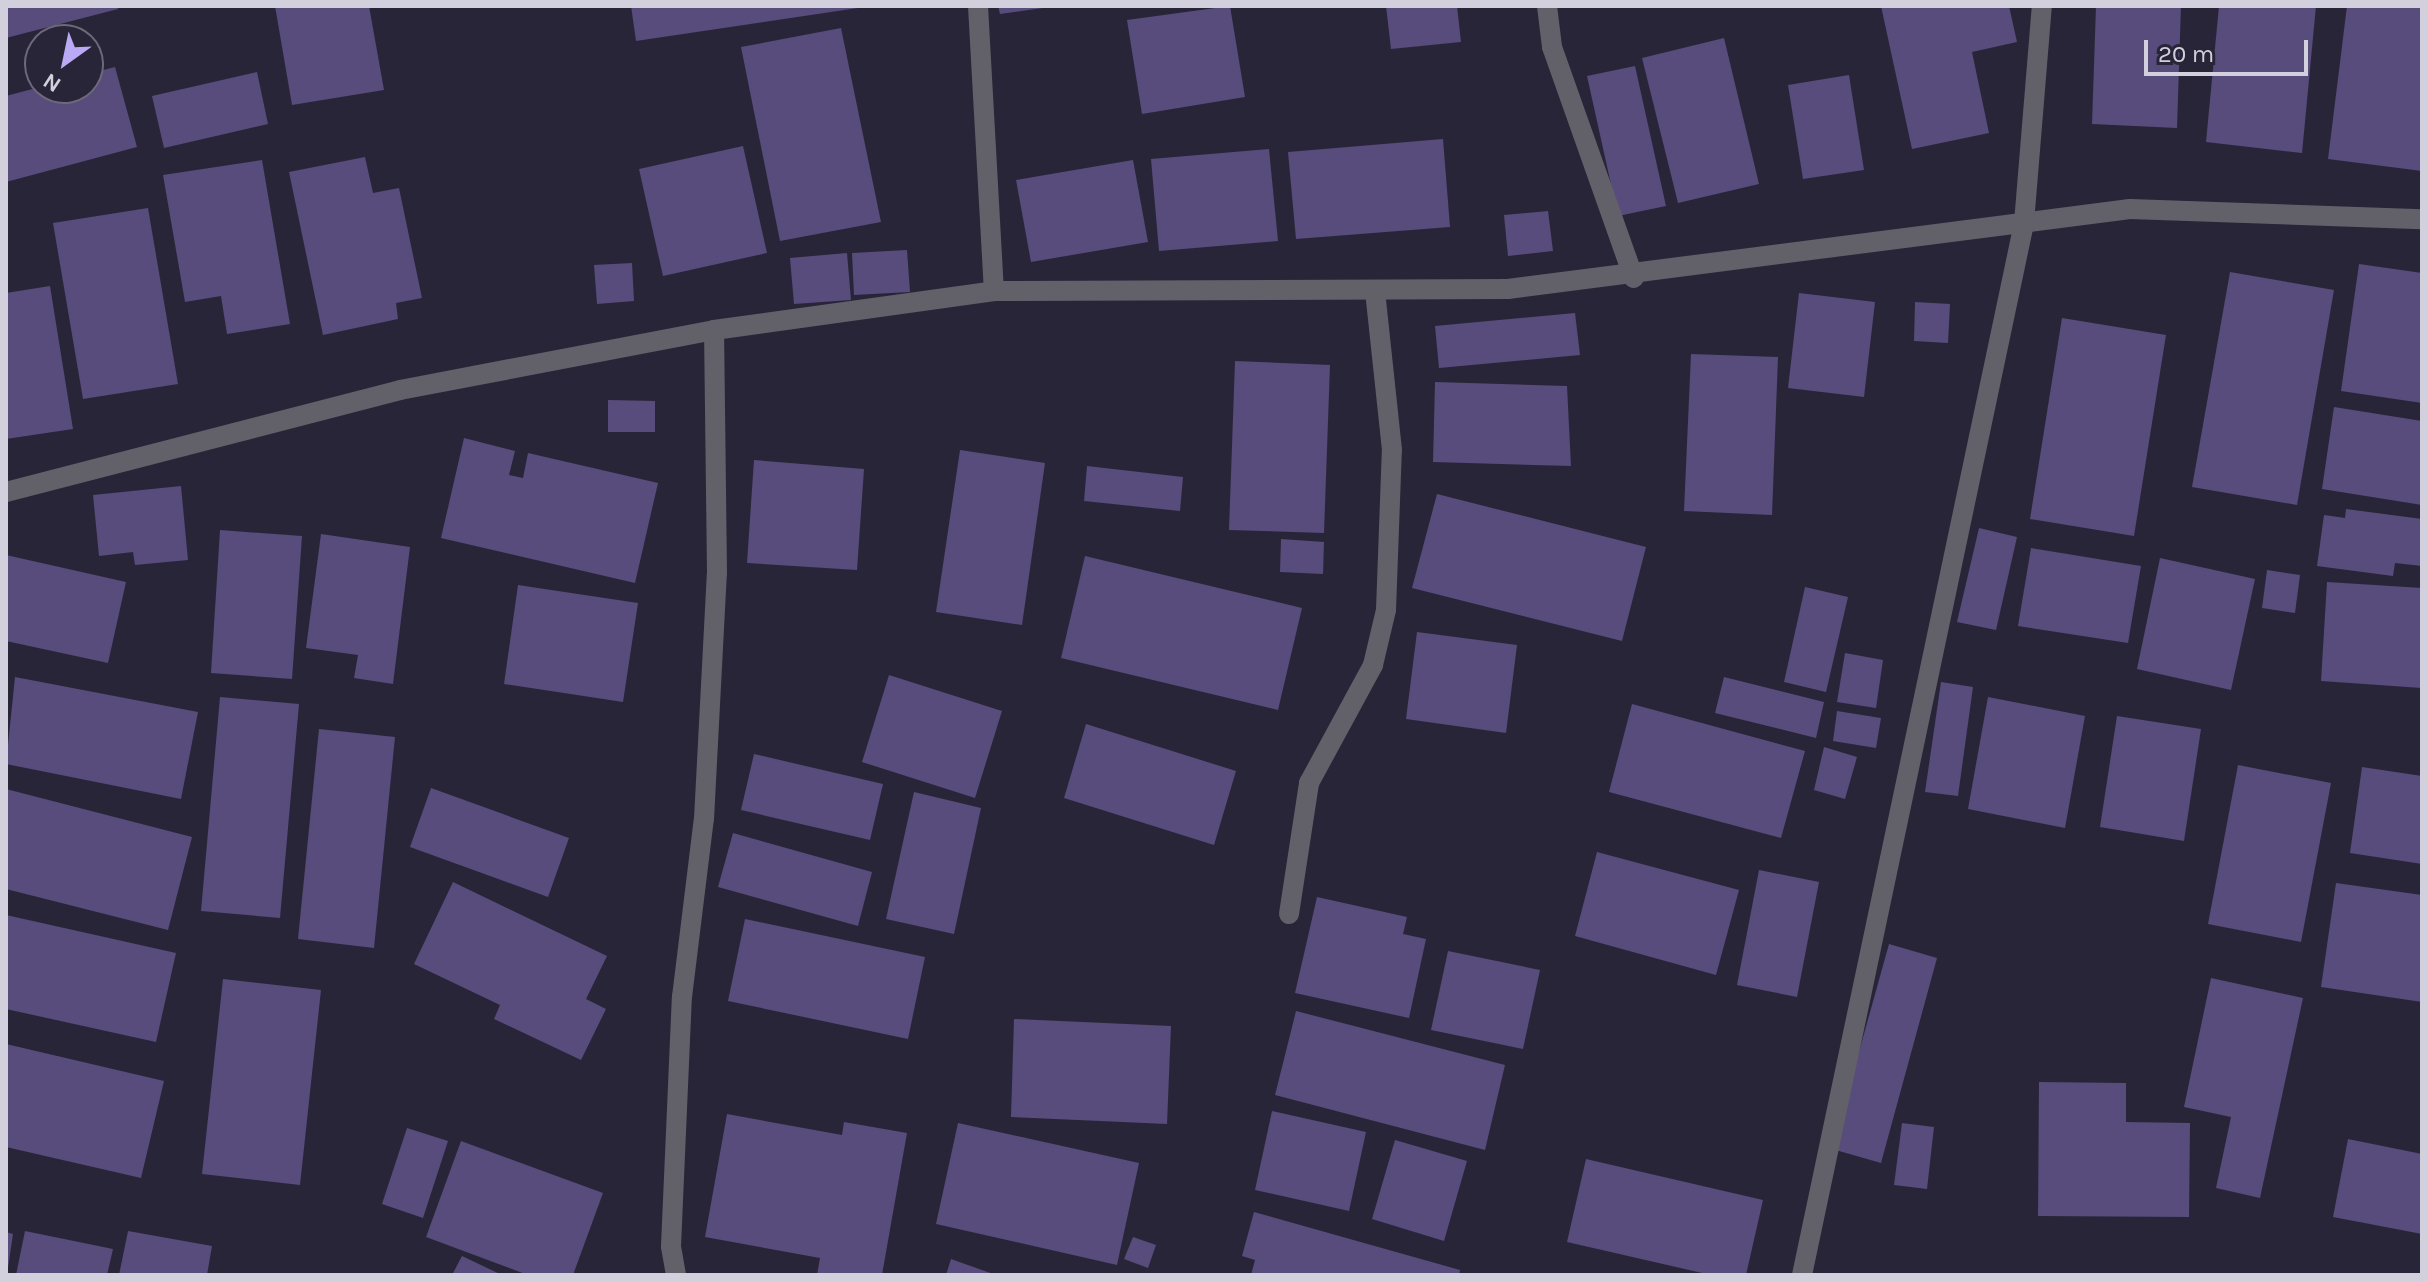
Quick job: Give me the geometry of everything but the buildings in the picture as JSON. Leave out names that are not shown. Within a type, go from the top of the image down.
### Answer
[{"type":"street","points":[[978,6],[994,291]]},
{"type":"street","points":[[1547,6],[1552,47],[1634,278]]},
{"type":"street","points":[[1802,1275],[2024,223],[2042,6]]},
{"type":"street","points":[[6,492],[400,390],[714,330],[994,291],[1375,292],[1634,278],[2145,209],[2422,219]]},
{"type":"street","points":[[1289,914],[1309,783],[1373,665],[1386,610],[1392,450],[1375,292]]},
{"type":"street","points":[[676,1275],[671,1246],[682,997],[704,819],[717,573],[714,330]]}]
